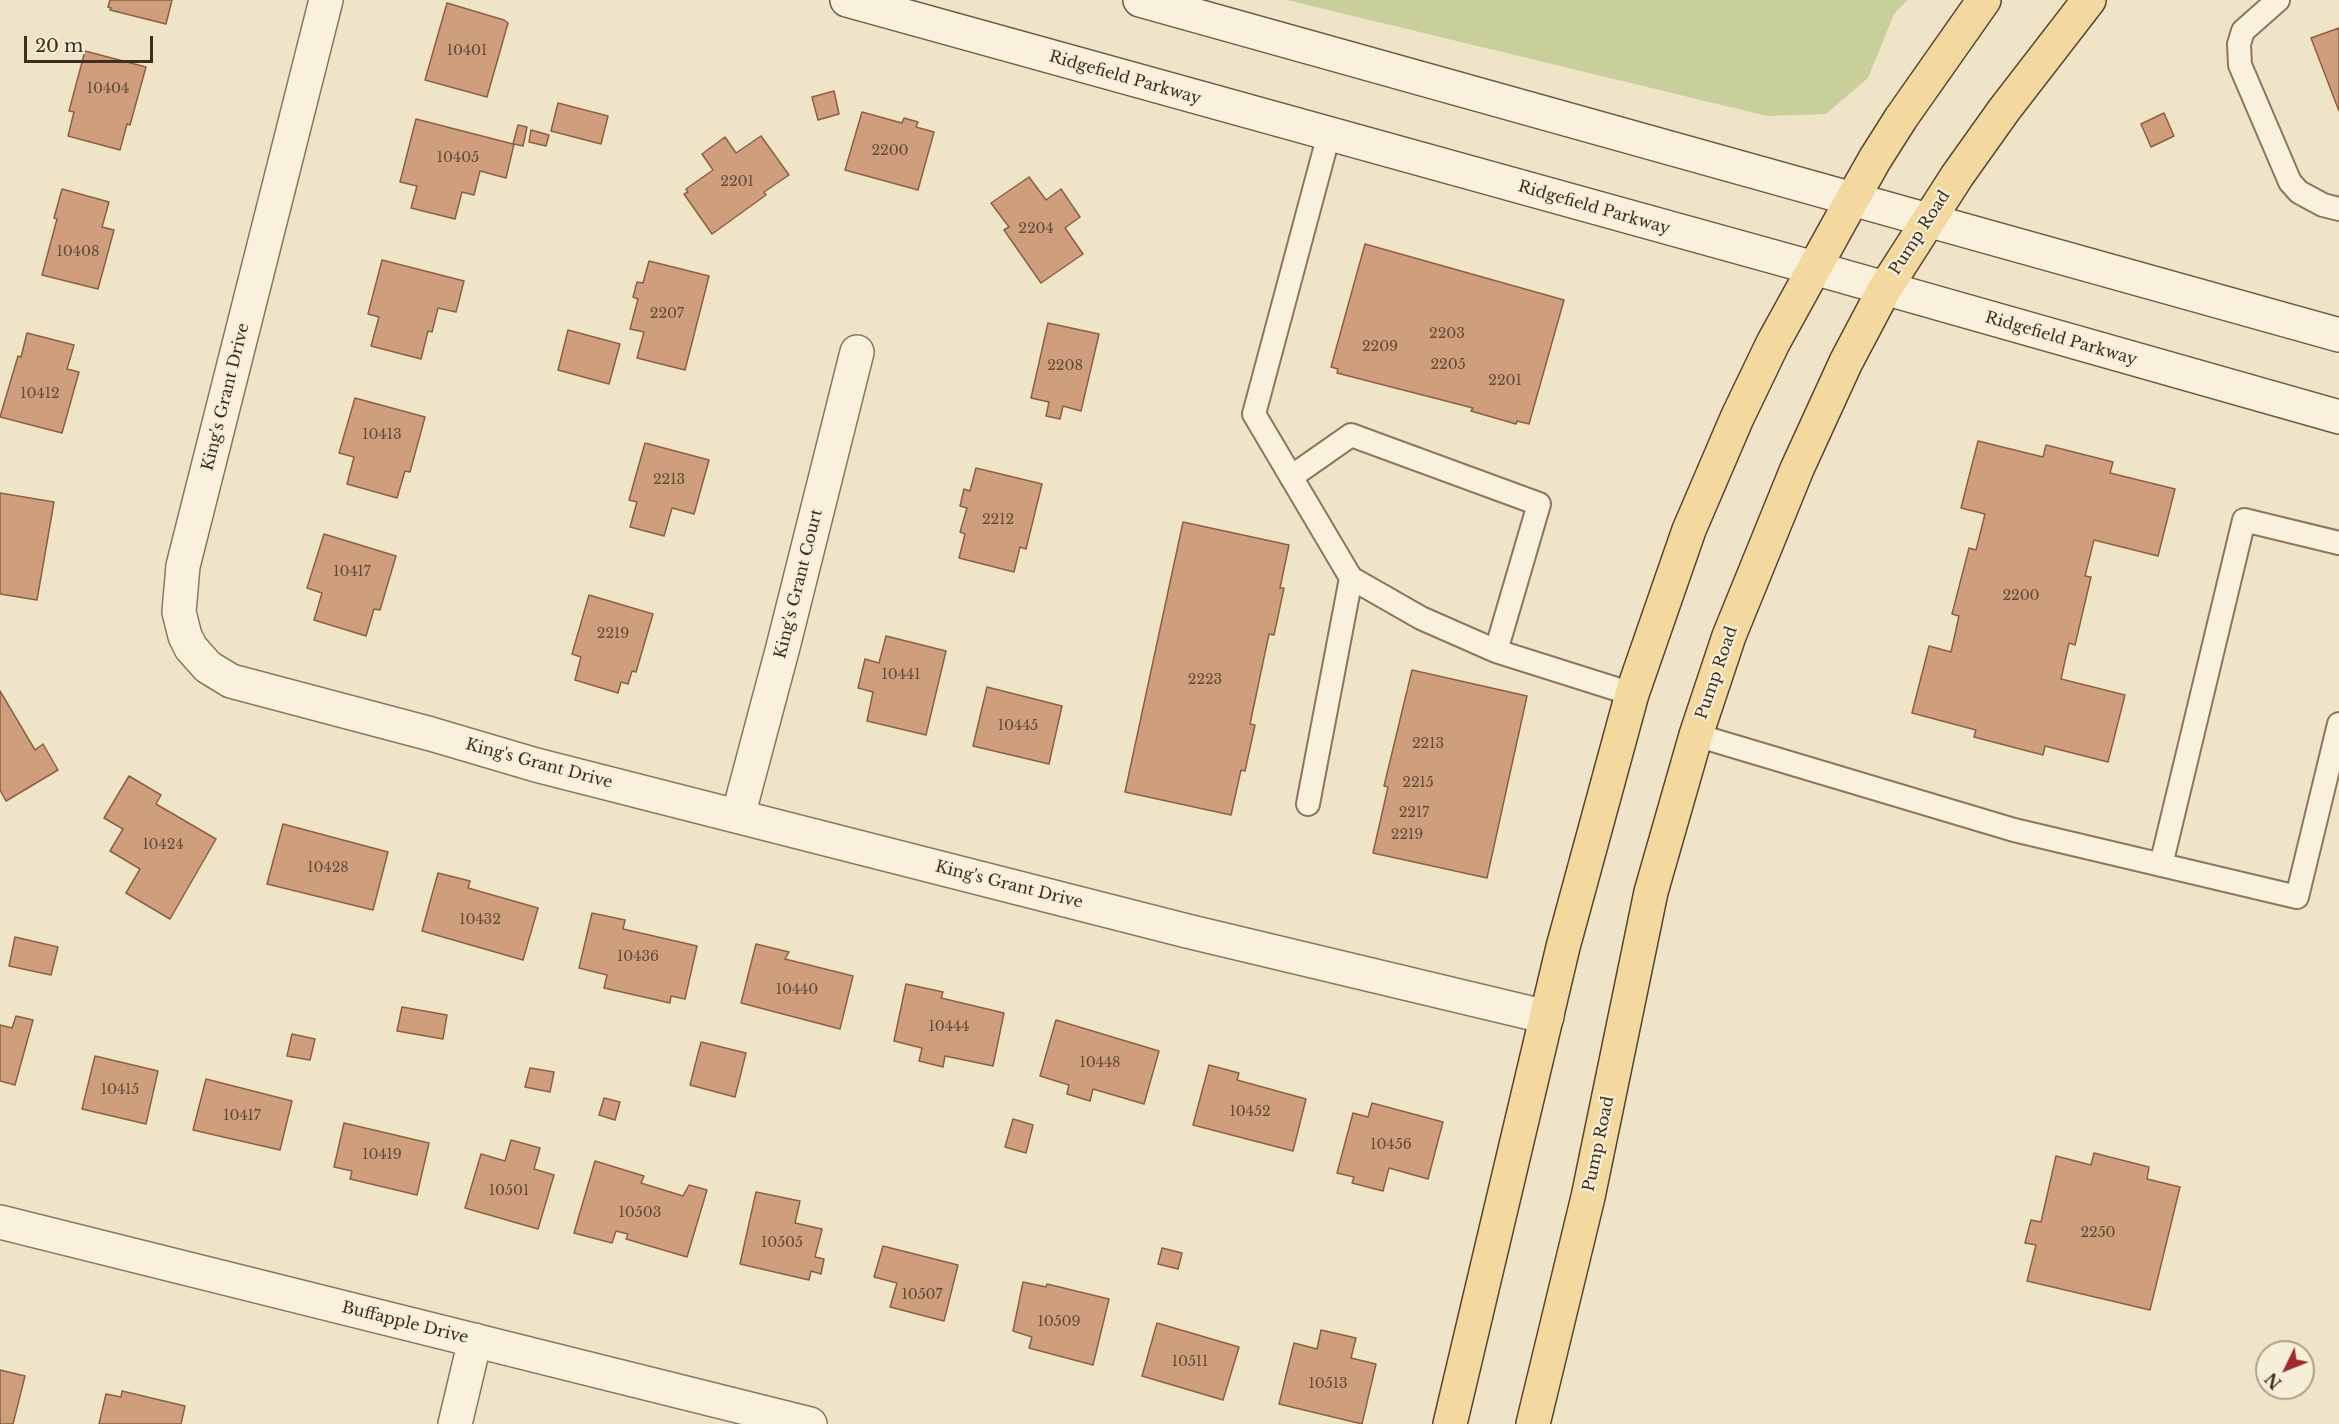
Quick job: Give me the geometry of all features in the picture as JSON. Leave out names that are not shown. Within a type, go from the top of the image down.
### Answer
[{"type":"main road","points":[[1450,1424],[1563,947],[1632,694],[1689,530],[1737,418],[1773,343],[1814,268],[1896,126],[1984,0]]},
{"type":"main road","name":"Pump Road","points":[[1533,1424],[1588,1197],[1651,892],[1696,735],[1729,636],[1797,469],[1846,362],[1884,290],[1927,221],[2004,110],[2089,0]]},
{"type":"street","name":"King's Grant Drive","points":[[326,0],[183,566],[179,612],[185,636],[191,648],[208,668],[231,681],[431,734],[536,765],[1187,931],[1547,1017]]},
{"type":"street","name":"Ridgefield Parkway","points":[[847,0],[1814,268],[1884,290],[2339,417]]},
{"type":"street","points":[[1140,0],[2339,335]]},
{"type":"street","name":"King's Grant Court","points":[[738,816],[783,648],[857,352]]},
{"type":"street","name":"Buffapple Drive","points":[[0,1222],[810,1424]]},
{"type":"street","points":[[455,1424],[475,1340]]},
{"type":"lane","points":[[2278,0],[2242,31],[2239,44],[2240,65],[2290,183],[2299,192],[2323,205],[2339,209]]},
{"type":"lane","points":[[1329,134],[1254,414],[1351,578],[1421,618],[1496,651],[1632,694]]},
{"type":"lane","points":[[1291,477],[1351,435],[1539,504],[1496,651]]},
{"type":"lane","points":[[2161,865],[2244,520],[2339,543]]},
{"type":"lane","points":[[1308,804],[1351,578]]},
{"type":"lane","points":[[1696,735],[2014,830],[2297,897],[2339,724]]},
{"type":"green space","points":[[1287,0],[1907,0],[1894,14],[1868,78],[1826,114],[1767,116]]},
{"type":"building","points":[[110,0],[172,0],[166,24],[110,10],[111,8],[108,7]]},
{"type":"building","points":[[447,3],[508,23],[487,97],[425,80]]},
{"type":"building","points":[[2339,28],[2339,111],[2311,38]]},
{"type":"building","points":[[85,51],[146,67],[130,125],[127,124],[120,150],[68,136],[74,112],[69,111]]},
{"type":"building","points":[[834,91],[839,114],[818,120],[812,97]]},
{"type":"building","points":[[558,103],[608,116],[601,144],[551,131]]},
{"type":"building","points":[[862,112],[902,123],[904,118],[918,122],[916,127],[934,132],[918,190],[845,170]]},
{"type":"building","points":[[2164,113],[2174,136],[2151,147],[2141,124]]},
{"type":"building","points":[[416,119],[513,144],[518,125],[527,127],[523,146],[514,144],[506,178],[480,171],[474,195],[462,192],[455,219],[411,208],[417,186],[400,182]]},
{"type":"building","points":[[531,130],[549,135],[546,146],[529,142]]},
{"type":"building","points":[[761,136],[789,175],[764,192],[766,195],[712,234],[684,194],[688,192],[686,189],[713,170],[702,154],[725,137],[736,153]]},
{"type":"building","points":[[1029,177],[1046,200],[1061,189],[1080,217],[1065,228],[1083,254],[1041,283],[1004,230],[1009,227],[991,203]]},
{"type":"building","points":[[62,189],[109,202],[102,227],[114,230],[98,289],[42,275],[57,219],[54,218]]},
{"type":"building","points":[[1365,244],[1564,300],[1529,424],[1517,421],[1516,424],[1471,411],[1473,408],[1337,373],[1338,369],[1331,367]]},
{"type":"building","points":[[382,260],[464,281],[456,312],[438,308],[432,332],[428,331],[421,359],[371,346],[379,317],[368,314]]},
{"type":"building","points":[[649,261],[709,276],[685,370],[637,358],[644,332],[630,329],[638,299],[633,297],[637,282],[643,283]]},
{"type":"building","points":[[1048,323],[1099,334],[1081,411],[1063,406],[1060,419],[1046,416],[1049,402],[1031,398]]},
{"type":"building","points":[[568,330],[620,344],[609,384],[558,370]]},
{"type":"building","points":[[27,333],[74,345],[67,369],[79,372],[62,433],[0,417]]},
{"type":"building","points":[[355,398],[425,417],[410,472],[405,471],[397,498],[347,484],[354,457],[339,453]]},
{"type":"building","points":[[1978,441],[2043,457],[2046,445],[2113,462],[2110,473],[2175,489],[2158,556],[2094,540],[2085,576],[2091,577],[2075,645],[2069,643],[2061,679],[2125,695],[2108,762],[2045,746],[2043,755],[1974,737],[1976,730],[1912,713],[1929,646],[1951,652],[1959,616],[1952,614],[1969,548],[1976,550],[1985,514],[1961,508]]},
{"type":"building","points":[[645,443],[709,460],[694,514],[672,508],[664,536],[630,527],[637,502],[629,500]]},
{"type":"building","points":[[976,468],[1042,484],[1026,549],[1020,547],[1014,572],[959,558],[965,534],[960,532],[967,508],[960,506],[964,489],[970,491]]},
{"type":"building","points":[[0,493],[54,502],[37,600],[0,594]]},
{"type":"building","points":[[1183,522],[1289,545],[1280,588],[1284,588],[1274,635],[1269,634],[1250,724],[1255,725],[1245,771],[1241,770],[1231,815],[1125,792]]},
{"type":"building","points":[[324,534],[396,556],[380,610],[374,609],[366,636],[314,620],[322,593],[307,588]]},
{"type":"building","points":[[589,595],[653,614],[636,672],[632,671],[628,684],[621,682],[618,693],[575,680],[581,657],[572,654]]},
{"type":"building","points":[[886,636],[946,651],[926,735],[867,721],[873,692],[858,688],[865,659],[879,663]]},
{"type":"building","points":[[1412,670],[1527,696],[1487,878],[1373,853],[1388,787],[1384,786]]},
{"type":"building","points":[[987,687],[1062,706],[1049,764],[973,746]]},
{"type":"building","points":[[0,691],[35,750],[43,744],[58,770],[6,801],[0,790]]},
{"type":"building","points":[[129,776],[161,795],[156,804],[216,839],[170,919],[126,893],[140,869],[110,851],[123,829],[104,818]]},
{"type":"building","points":[[283,824],[388,852],[373,910],[267,884]]},
{"type":"building","points":[[438,873],[470,881],[468,888],[538,908],[523,960],[422,931]]},
{"type":"building","points":[[592,913],[625,920],[623,929],[697,946],[685,999],[671,996],[670,1003],[604,988],[607,975],[579,968]]},
{"type":"building","points":[[15,937],[58,947],[51,975],[9,966]]},
{"type":"building","points":[[756,944],[789,952],[785,959],[853,976],[840,1029],[741,1003]]},
{"type":"building","points":[[906,984],[943,992],[941,998],[1004,1013],[993,1066],[945,1056],[943,1067],[919,1061],[922,1048],[894,1041]]},
{"type":"building","points":[[402,1007],[447,1015],[443,1039],[397,1031]]},
{"type":"building","points":[[16,1016],[33,1020],[15,1085],[0,1081],[0,1025],[12,1028]]},
{"type":"building","points":[[1056,1020],[1159,1051],[1144,1104],[1093,1089],[1090,1101],[1067,1094],[1069,1085],[1040,1076]]},
{"type":"building","points":[[292,1034],[315,1039],[310,1060],[287,1056]]},
{"type":"building","points":[[701,1042],[746,1053],[735,1097],[690,1085]]},
{"type":"building","points":[[95,1056],[158,1071],[146,1124],[82,1109]]},
{"type":"building","points":[[1209,1065],[1239,1073],[1237,1080],[1306,1099],[1293,1151],[1193,1125]]},
{"type":"building","points":[[530,1068],[554,1072],[550,1092],[525,1087]]},
{"type":"building","points":[[206,1079],[292,1101],[280,1150],[193,1130]]},
{"type":"building","points":[[604,1098],[620,1102],[615,1120],[599,1115]]},
{"type":"building","points":[[1372,1103],[1443,1122],[1428,1179],[1389,1168],[1383,1191],[1352,1183],[1354,1177],[1337,1173],[1353,1113],[1368,1117]]},
{"type":"building","points":[[1013,1119],[1033,1125],[1026,1153],[1005,1147]]},
{"type":"building","points":[[344,1123],[429,1143],[417,1195],[350,1179],[352,1171],[334,1167]]},
{"type":"building","points":[[511,1140],[540,1148],[534,1169],[554,1175],[538,1229],[465,1208],[481,1154],[505,1161]]},
{"type":"building","points":[[2094,1153],[2149,1167],[2147,1179],[2180,1187],[2150,1310],[2027,1281],[2036,1245],[2025,1243],[2031,1220],[2041,1222],[2056,1156],[2091,1165]]},
{"type":"building","points":[[595,1161],[644,1176],[641,1183],[683,1196],[689,1185],[707,1190],[687,1257],[626,1239],[628,1234],[616,1231],[612,1243],[574,1233]]},
{"type":"building","points":[[756,1192],[800,1201],[795,1223],[822,1229],[815,1257],[824,1259],[821,1274],[811,1271],[809,1280],[740,1264]]},
{"type":"building","points":[[883,1246],[958,1265],[944,1321],[890,1307],[897,1283],[874,1277]]},
{"type":"building","points":[[1162,1248],[1182,1253],[1178,1269],[1158,1264]]},
{"type":"building","points":[[1023,1282],[1046,1287],[1047,1284],[1109,1299],[1093,1365],[1029,1348],[1032,1337],[1013,1331]]},
{"type":"building","points":[[1157,1323],[1239,1347],[1223,1400],[1142,1376]]},
{"type":"building","points":[[1321,1330],[1356,1338],[1351,1358],[1376,1364],[1362,1424],[1279,1404],[1294,1343],[1317,1349]]},
{"type":"building","points":[[0,1370],[25,1376],[13,1424],[0,1424]]},
{"type":"building","points":[[122,1391],[185,1406],[181,1424],[99,1424],[106,1394],[121,1397]]}]
